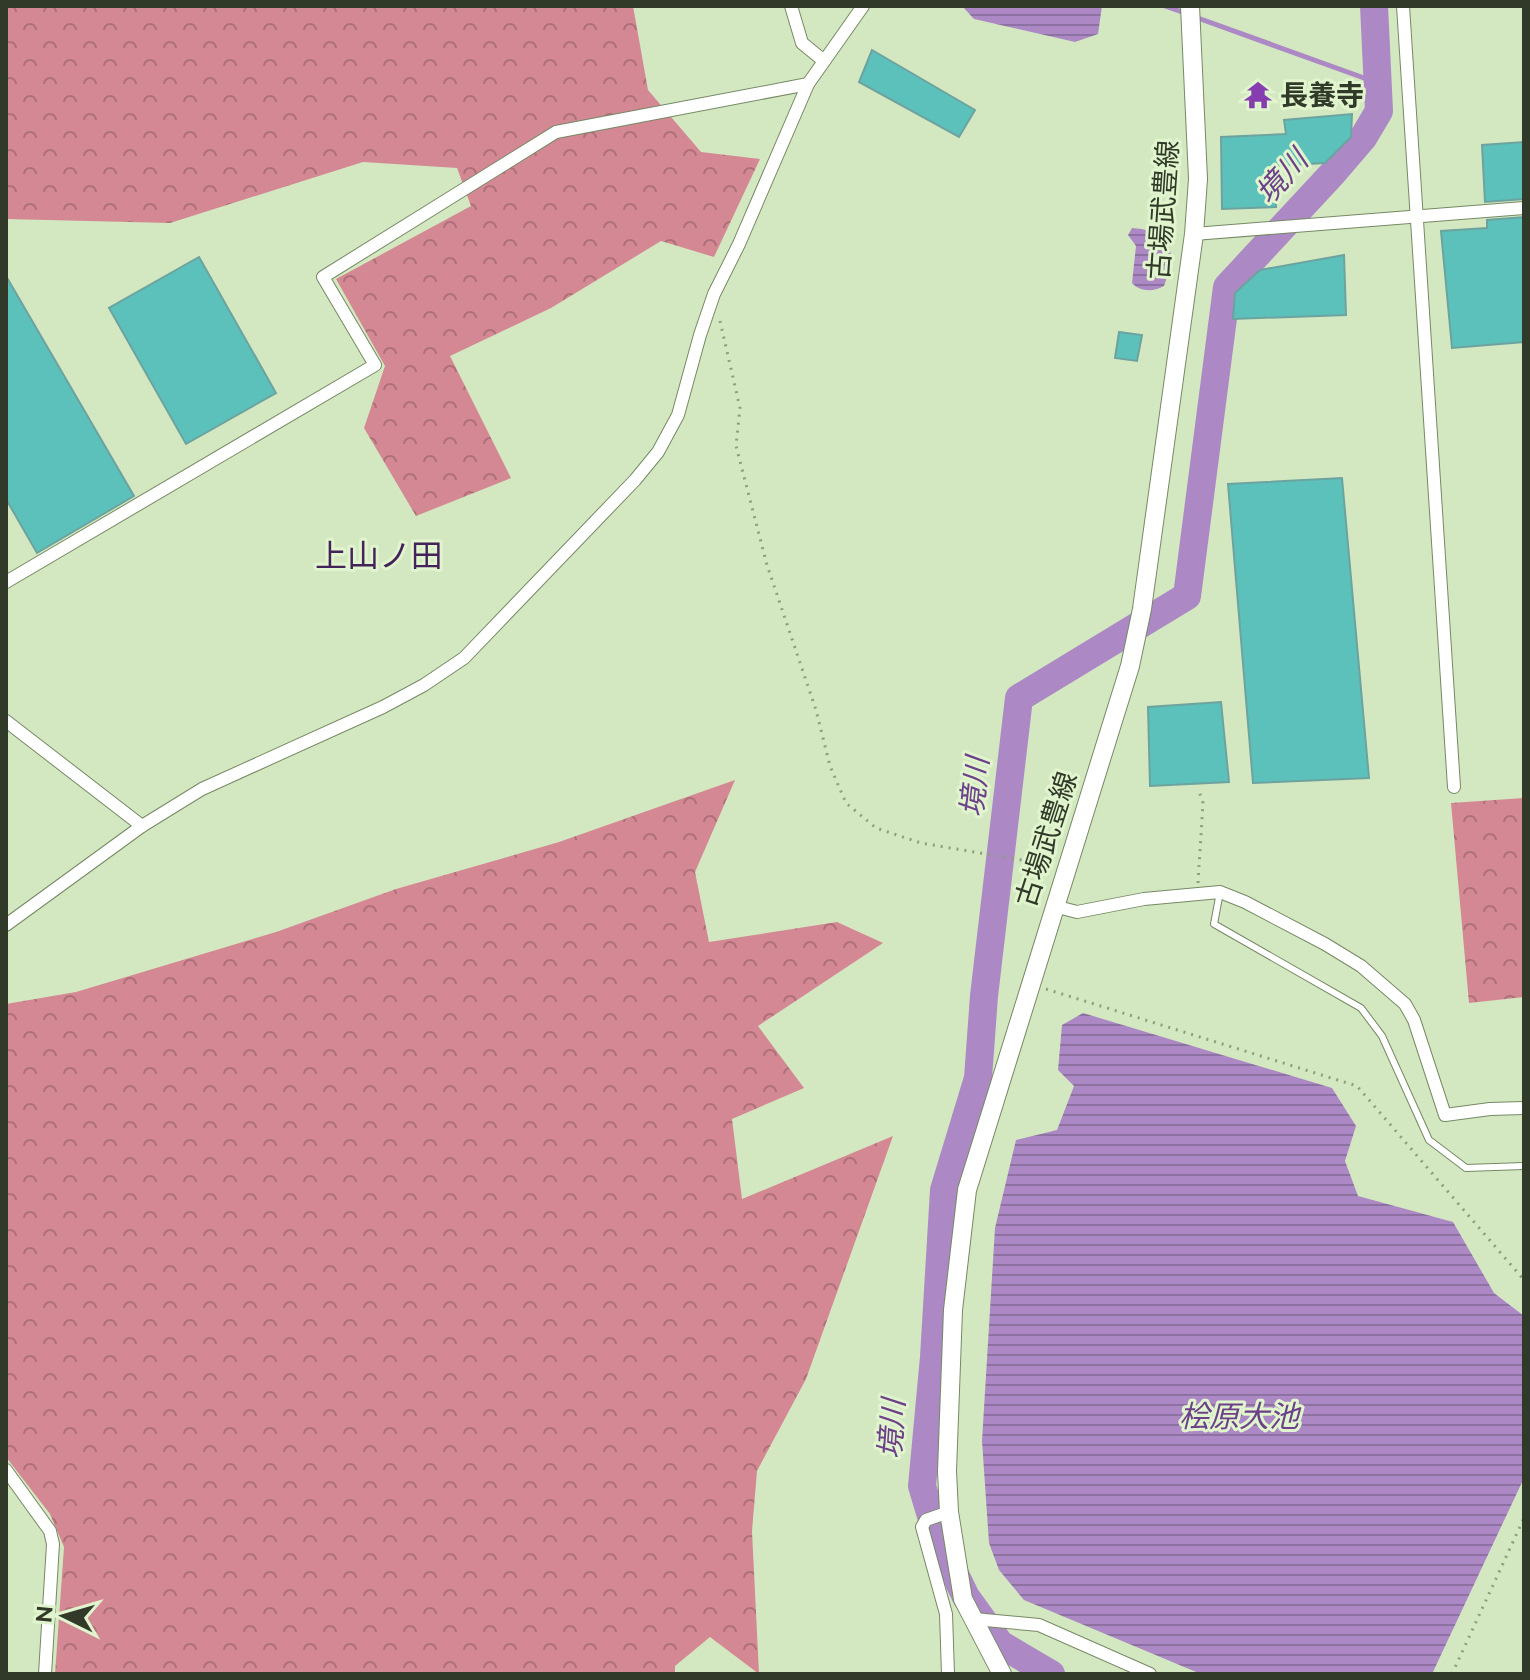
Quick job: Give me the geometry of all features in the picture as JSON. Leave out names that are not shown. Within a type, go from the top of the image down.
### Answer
[{"type":"main road","name":"古場武豊線","points":[[1002,1674],[963,1599],[949,1512],[947,1471],[953,1310],[967,1190],[1130,666],[1142,609],[1194,234],[1198,153],[1190,6]]},
{"type":"street","points":[[791,6],[802,43],[824,61]]},
{"type":"street","points":[[6,925],[142,826],[202,789],[424,685],[464,658],[635,480],[658,452],[678,415],[714,294],[808,84],[863,6]]},
{"type":"street","points":[[1403,6],[1454,787]]},
{"type":"street","points":[[6,582],[375,365],[323,277],[556,132],[808,84]]},
{"type":"street","points":[[1194,234],[1524,208]]},
{"type":"street","points":[[6,721],[142,826]]},
{"type":"street","points":[[1054,906],[1077,912],[1144,899],[1220,892],[1245,902],[1361,966],[1405,1004],[1414,1020],[1445,1115],[1524,1108]]},
{"type":"street","points":[[6,1470],[50,1531],[53,1544],[45,1674]]},
{"type":"street","points":[[948,1674],[946,1614],[922,1527],[926,1520],[949,1512]]},
{"type":"street","points":[[974,1619],[1039,1625],[1150,1674]]},
{"type":"lane","points":[[1220,892],[1214,924],[1361,1008],[1382,1036],[1429,1140],[1466,1168],[1524,1166]]},
{"type":"path","points":[[714,294],[740,408],[736,446],[767,565],[816,710],[830,766],[846,803],[876,828],[921,843],[978,855],[1067,867]]},
{"type":"path","points":[[1197,894],[1203,803],[1198,788]]},
{"type":"path","points":[[1039,987],[1357,1086],[1524,1280]]},
{"type":"path","points":[[1452,1674],[1524,1518]]},
{"type":"green space","points":[[6,6],[633,6],[648,90],[701,152],[760,159],[714,257],[661,241],[551,308],[450,356],[511,478],[416,516],[364,428],[385,366],[336,279],[471,206],[457,168],[363,162],[170,223],[6,219]]},
{"type":"green space","points":[[735,780],[695,872],[709,942],[837,922],[883,943],[758,1026],[804,1088],[732,1119],[742,1199],[893,1136],[806,1379],[757,1471],[752,1531],[759,1674],[710,1637],[675,1666],[675,1674],[55,1674],[64,1547],[50,1514],[6,1457],[6,1004],[76,992],[276,932],[396,889],[559,842]]},
{"type":"green space","points":[[1524,798],[1524,997],[1469,1003],[1451,803]]},
{"type":"water","points":[[962,6],[1102,6],[1098,34],[1075,42],[974,19]]},
{"type":"water","points":[[1132,228],[1157,233],[1169,245],[1170,263],[1164,286],[1147,290],[1132,283],[1136,246],[1128,235]]},
{"type":"water","name":"桧原大池","points":[[1083,1013],[1332,1088],[1356,1126],[1345,1161],[1358,1196],[1453,1222],[1494,1293],[1524,1316],[1524,1478],[1432,1674],[1201,1674],[1024,1600],[999,1570],[989,1543],[982,1441],[995,1228],[1016,1140],[1057,1130],[1074,1086],[1058,1070],[1062,1025]]},
{"type":"building","points":[[872,50],[975,110],[959,137],[859,82]]},
{"type":"building","points":[[1352,114],[1351,137],[1325,163],[1275,166],[1276,207],[1222,209],[1221,137],[1286,134],[1284,120]]},
{"type":"building","points":[[1524,142],[1524,199],[1485,202],[1482,145]]},
{"type":"building","points":[[1524,217],[1524,342],[1452,348],[1441,231],[1487,228],[1487,220]]},
{"type":"building","points":[[1344,255],[1346,315],[1233,319],[1235,293],[1260,270]]},
{"type":"building","points":[[199,257],[276,393],[186,444],[109,308]]},
{"type":"building","points":[[6,276],[134,496],[37,553],[6,499]]},
{"type":"building","points":[[1119,332],[1142,335],[1137,361],[1115,358]]},
{"type":"building","points":[[1342,478],[1369,778],[1253,783],[1228,484]]},
{"type":"building","points":[[1221,702],[1229,782],[1150,786],[1148,707]]},
{"type":"waterway","points":[[1165,6],[1185,13]]},
{"type":"waterway","name":"境川","points":[[1051,1674],[1000,1644],[966,1597],[938,1539],[922,1486],[934,1357],[944,1190],[978,1078],[984,996],[1019,698],[1187,596],[1227,287],[1333,173],[1363,138],[1379,111],[1374,6]]},
{"type":"waterway","points":[[1195,17],[1378,83]]},
{"type":"place","name":"長養寺","points":[[1258,95]]},
{"type":"district","name":"上山ノ田","points":[[379,556]]}]
